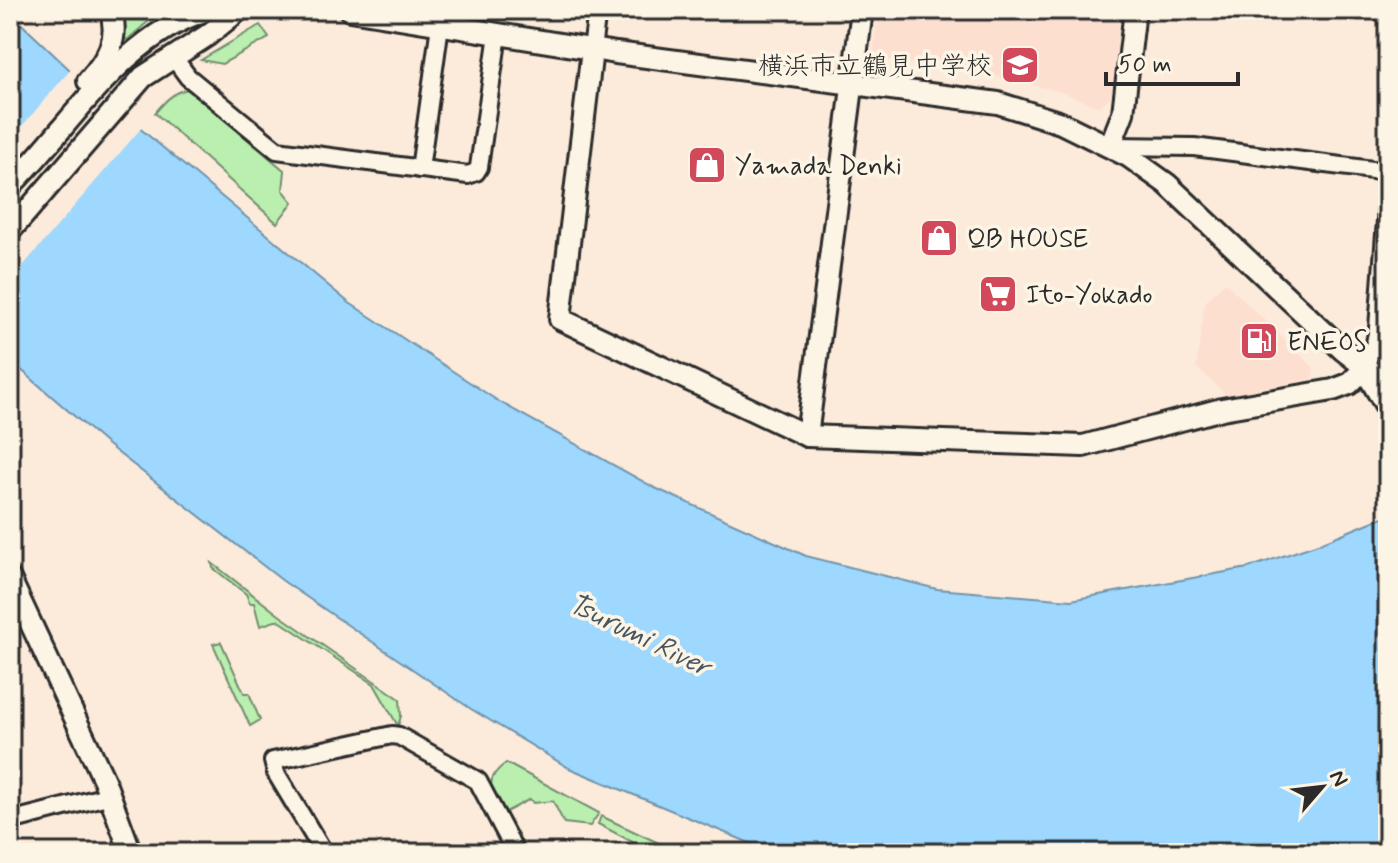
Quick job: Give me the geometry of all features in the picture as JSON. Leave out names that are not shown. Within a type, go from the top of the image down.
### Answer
[{"type":"street","points":[[10,186],[105,71],[115,35],[110,10]]},
{"type":"street","points":[[10,175],[105,71],[194,14],[207,10]]},
{"type":"street","points":[[10,231],[143,77],[208,35],[239,10]]},
{"type":"street","points":[[350,10],[592,50],[998,103],[1061,123],[1110,146],[1167,184],[1364,369],[1388,385]]},
{"type":"street","points":[[597,10],[560,319],[807,436],[1083,446],[1222,409],[1333,390],[1349,384],[1364,369],[1375,343],[1388,193]]},
{"type":"street","points":[[807,436],[862,10]]},
{"type":"street","points":[[1110,146],[1123,113],[1135,10]]},
{"type":"street","points":[[420,169],[440,25]]},
{"type":"street","points":[[174,58],[188,77],[277,150],[468,175],[479,167],[498,34]]},
{"type":"street","points":[[1110,146],[1194,147],[1388,172]]},
{"type":"street","points":[[1364,369],[1388,409]]},
{"type":"street","points":[[10,579],[111,795],[131,853]]},
{"type":"street","points":[[324,853],[276,773],[273,761],[392,735],[399,736],[478,781],[516,853]]},
{"type":"street","points":[[10,821],[111,795]]},
{"type":"shaded area","name":"横浜市立鶴見中学校","points":[[878,10],[1121,10],[1111,96],[1099,107],[1064,93],[1005,78],[877,58],[873,52]]},
{"type":"shaded area","points":[[1225,282],[1314,368],[1312,379],[1226,395],[1196,367],[1205,302]]},
{"type":"green space","points":[[119,10],[168,10],[150,20],[127,40]]},
{"type":"green space","points":[[260,25],[269,38],[222,64],[201,60]]},
{"type":"green space","points":[[188,89],[285,171],[283,190],[293,202],[277,223],[155,113],[178,92]]},
{"type":"green space","points":[[212,563],[279,615],[400,699],[398,726],[374,684],[278,620],[260,626],[254,603],[250,603],[246,594],[213,568]]},
{"type":"green space","points":[[221,642],[260,720],[250,726],[213,644]]},
{"type":"green space","points":[[506,763],[599,813],[590,826],[564,823],[553,801],[533,803],[530,799],[506,812],[493,793],[491,781]]},
{"type":"green space","points":[[601,816],[680,853],[647,853],[648,850],[598,824]]},
{"type":"water","name":"Tsurumi River","points":[[10,13],[70,70],[348,302],[498,401],[655,488],[806,556],[937,589],[1071,600],[1248,568],[1388,515],[1388,853],[774,853],[569,768],[471,709],[283,581],[104,442],[10,360]]},
{"type":"pier","points":[[73,67],[143,126],[10,281],[10,140]]},
{"type":"place","name":"横浜市立鶴見中学校","points":[[1020,65]]},
{"type":"place","name":"Yamada Denki","points":[[707,165]]},
{"type":"place","name":"QB HOUSE","points":[[939,238]]},
{"type":"place","name":"Ito-Yokado","points":[[998,294]]},
{"type":"place","name":"ENEOS","points":[[1259,341]]}]
